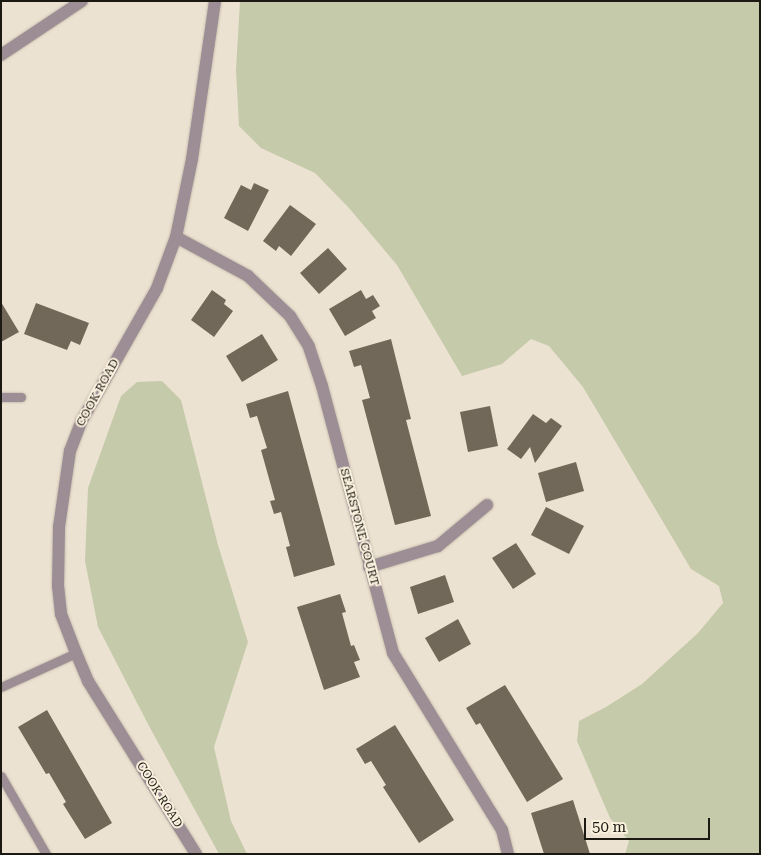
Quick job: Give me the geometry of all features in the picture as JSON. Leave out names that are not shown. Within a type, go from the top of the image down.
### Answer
[{"type":"street","points":[[1,55],[82,1]]},
{"type":"street","name":"COOK ROAD","points":[[196,854],[93,690],[76,653],[61,614],[58,586],[59,527],[70,452],[81,422],[157,288],[176,237],[192,159],[214,1]]},
{"type":"street","name":"SEARSTONE COURT","points":[[176,237],[248,276],[290,316],[309,347],[322,386],[393,653],[502,830],[508,854]]},
{"type":"street","points":[[369,567],[438,546],[487,505]]},
{"type":"lane","points":[[1,397],[22,397]]},
{"type":"lane","points":[[1,687],[76,653]]},
{"type":"lane","points":[[1,776],[46,854]]},
{"type":"green space","points":[[240,1],[760,1],[760,854],[625,854],[629,841],[610,818],[577,741],[579,721],[606,707],[642,684],[698,633],[723,603],[719,586],[691,569],[583,387],[549,346],[531,339],[502,364],[462,376],[397,265],[349,208],[315,173],[261,148],[239,126],[236,70]]},
{"type":"green space","points":[[162,381],[181,400],[218,545],[248,642],[214,747],[231,821],[247,854],[219,854],[149,726],[98,627],[85,561],[88,488],[121,396],[137,382]]},
{"type":"building","points":[[254,183],[269,190],[248,231],[224,218],[241,185],[251,190]]},
{"type":"building","points":[[290,205],[316,224],[291,256],[279,246],[276,251],[263,241]]},
{"type":"building","points":[[328,248],[347,269],[319,294],[300,273]]},
{"type":"building","points":[[212,290],[226,300],[224,304],[233,311],[214,337],[191,320]]},
{"type":"building","points":[[361,290],[366,299],[373,295],[380,306],[372,311],[376,318],[345,336],[329,309]]},
{"type":"building","points":[[1,302],[19,332],[1,342]]},
{"type":"building","points":[[36,303],[89,323],[80,345],[71,341],[67,350],[24,334]]},
{"type":"building","points":[[262,334],[278,360],[242,382],[226,356]]},
{"type":"building","points":[[391,339],[411,419],[406,420],[431,516],[395,525],[362,400],[370,398],[361,365],[354,367],[349,351]]},
{"type":"building","points":[[288,391],[335,565],[294,577],[286,547],[290,546],[281,512],[274,514],[270,501],[275,500],[261,450],[267,448],[257,416],[250,418],[246,404]]},
{"type":"building","points":[[490,406],[498,446],[468,452],[460,412]]},
{"type":"building","points":[[533,414],[546,423],[551,418],[562,426],[535,463],[530,447],[521,459],[507,449]]},
{"type":"building","points":[[576,462],[584,491],[546,502],[538,473]]},
{"type":"building","points":[[546,507],[584,526],[569,554],[531,535]]},
{"type":"building","points":[[516,543],[536,574],[513,589],[492,558]]},
{"type":"building","points":[[445,575],[454,602],[418,614],[410,587]]},
{"type":"building","points":[[340,594],[346,612],[342,613],[351,646],[354,645],[360,660],[354,662],[360,677],[324,690],[297,607]]},
{"type":"building","points":[[458,619],[471,644],[439,662],[425,638]]},
{"type":"building","points":[[505,685],[563,779],[527,802],[480,723],[476,725],[466,708]]},
{"type":"building","points":[[47,710],[112,823],[85,839],[63,804],[66,802],[49,773],[46,774],[18,727]]},
{"type":"building","points":[[395,725],[454,820],[419,843],[383,787],[386,785],[371,761],[365,764],[356,749]]},
{"type":"building","points":[[573,800],[590,854],[544,854],[531,813]]}]
